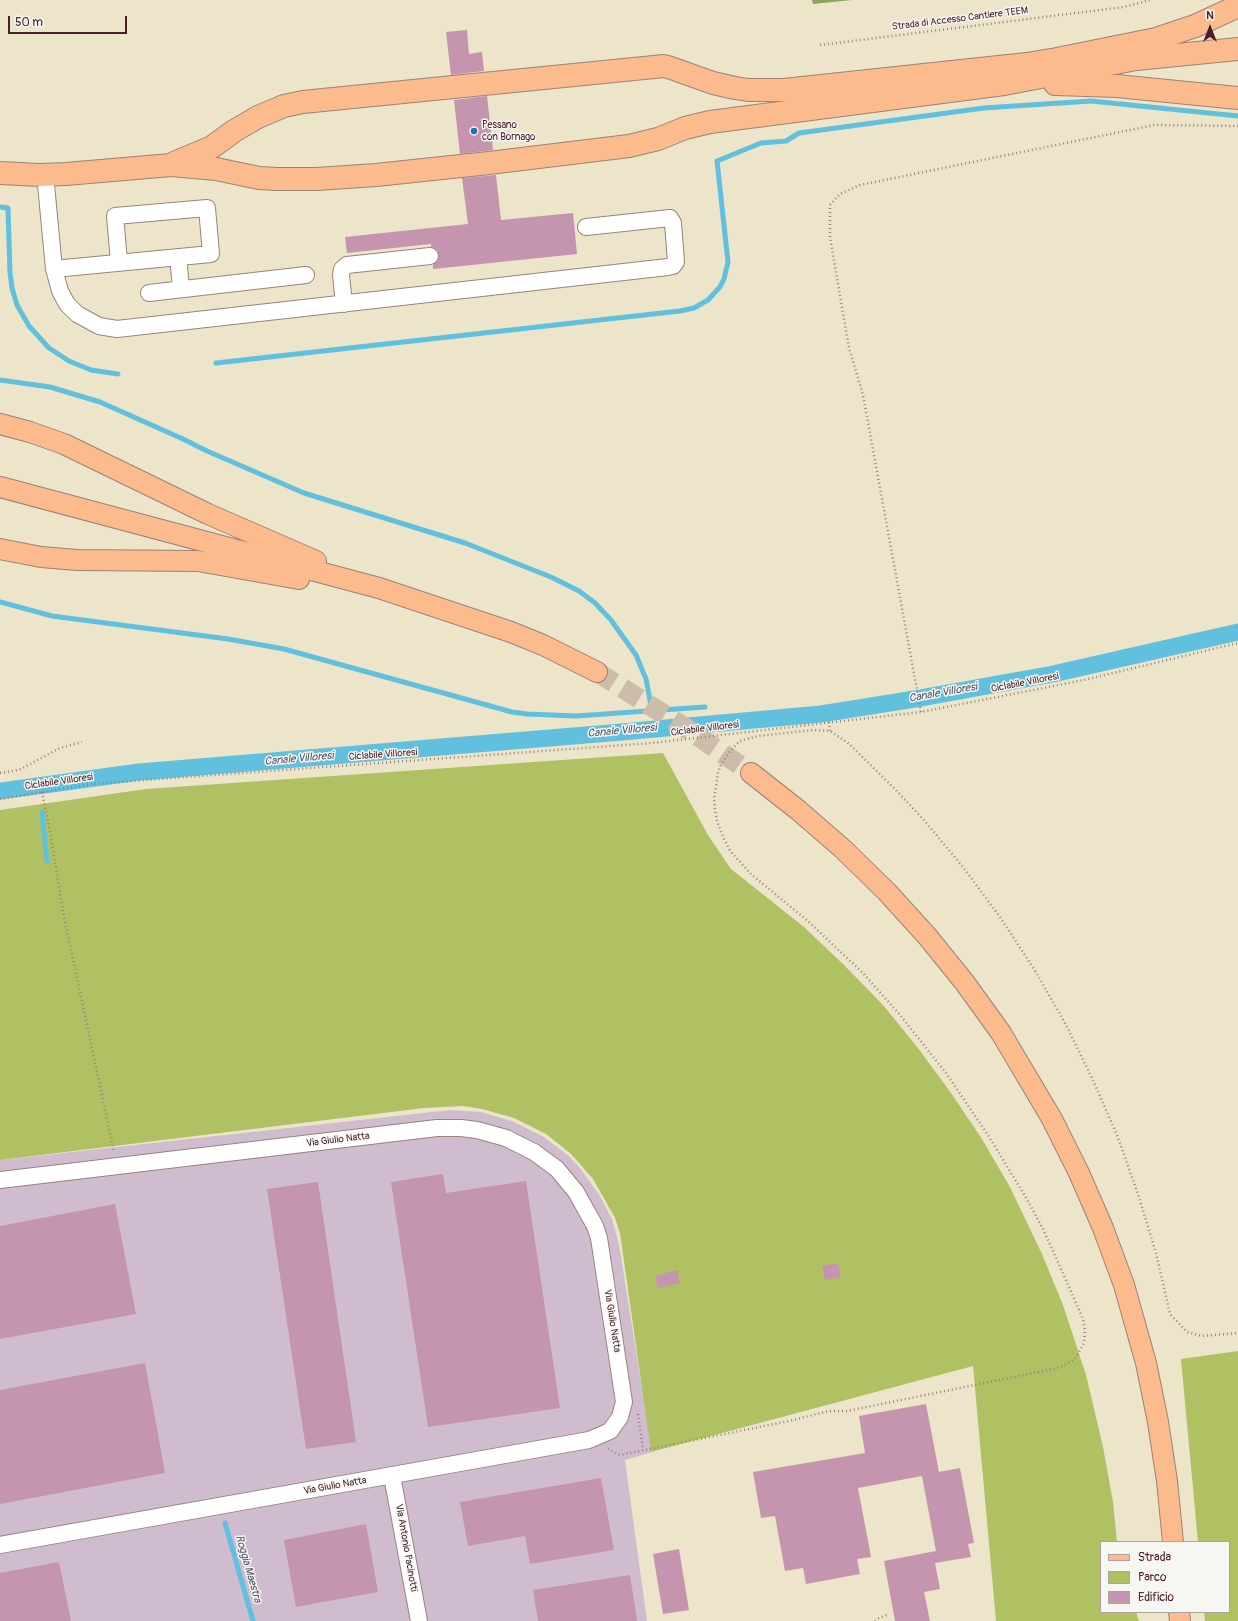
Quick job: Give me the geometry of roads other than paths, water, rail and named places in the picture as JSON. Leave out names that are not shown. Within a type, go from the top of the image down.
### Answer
[{"type":"highway","points":[[171,165],[212,147],[242,126],[258,117],[284,106],[303,102],[664,66],[713,83],[735,88],[748,90],[784,90],[1027,64],[1057,59],[1156,39],[1207,21],[1238,6]]},
{"type":"highway","points":[[1027,64],[1131,60],[1238,49]]},
{"type":"highway","points":[[0,173],[45,174],[95,172],[171,165],[216,169],[259,178],[277,179],[317,179],[376,175],[629,146],[658,139],[685,128],[710,122],[1004,84],[1131,60]]},
{"type":"highway","points":[[1004,84],[1104,85],[1238,98]]},
{"type":"main road","points":[[0,424],[30,432],[64,444],[208,514],[379,588]]},
{"type":"main road","points":[[0,487],[379,588],[466,616],[518,635],[597,672]]},
{"type":"main road","points":[[0,549],[41,557],[77,560],[198,561],[290,577],[379,588]]},
{"type":"main road","points":[[751,773],[844,849],[928,936],[997,1027],[1046,1107],[1071,1155],[1096,1210],[1117,1266],[1135,1324],[1146,1363],[1158,1422],[1167,1482],[1173,1541]]},
{"type":"street","points":[[45,174],[54,269],[60,291],[72,309],[83,318],[92,324],[113,329],[668,267],[674,265],[676,262],[673,223],[670,218],[586,227]]},
{"type":"street","points":[[54,269],[211,254],[207,208],[115,216],[119,262]]},
{"type":"street","points":[[344,304],[341,275],[342,269],[347,265],[430,256]]},
{"type":"street","points":[[178,257],[181,288]]},
{"type":"street","points":[[149,293],[181,288],[306,275]]},
{"type":"street","name":"Via Giulio Natta","points":[[0,1180],[444,1128],[477,1130],[506,1138],[522,1145],[544,1159],[567,1180],[596,1226],[624,1402],[620,1417],[610,1431],[589,1440],[0,1545]]},
{"type":"street","name":"Via Antonio Pacinotti","points":[[392,1476],[419,1621]]},
{"type":"waterway","points":[[216,363],[680,311],[694,308],[708,300],[720,287],[724,279],[728,262],[717,161],[761,143],[786,141],[799,133],[984,108],[1091,101],[1238,116]]},
{"type":"waterway","points":[[0,207],[8,208],[10,273],[12,288],[17,305],[29,326],[49,348],[69,361],[91,370],[118,374]]},
{"type":"waterway","points":[[0,380],[50,387],[100,402],[304,493],[465,543],[551,577],[579,591],[595,603],[611,620],[636,655],[646,679],[652,711]]},
{"type":"waterway","points":[[0,602],[52,616],[228,639],[284,649],[512,712],[576,716],[705,707]]},
{"type":"waterway","name":"Canale Villoresi","points":[[0,791],[139,772],[821,714],[1053,674],[1238,632]]},
{"type":"waterway","name":"Roggia Maestra","points":[[42,812],[47,861]]},
{"type":"waterway","name":"Roggia Maestra","points":[[225,1523],[253,1621]]},
{"type":"tunnel","points":[[597,672],[692,732],[751,773]]},
{"type":"place","name":"Pessano con Bornago","points":[[474,131]]}]
